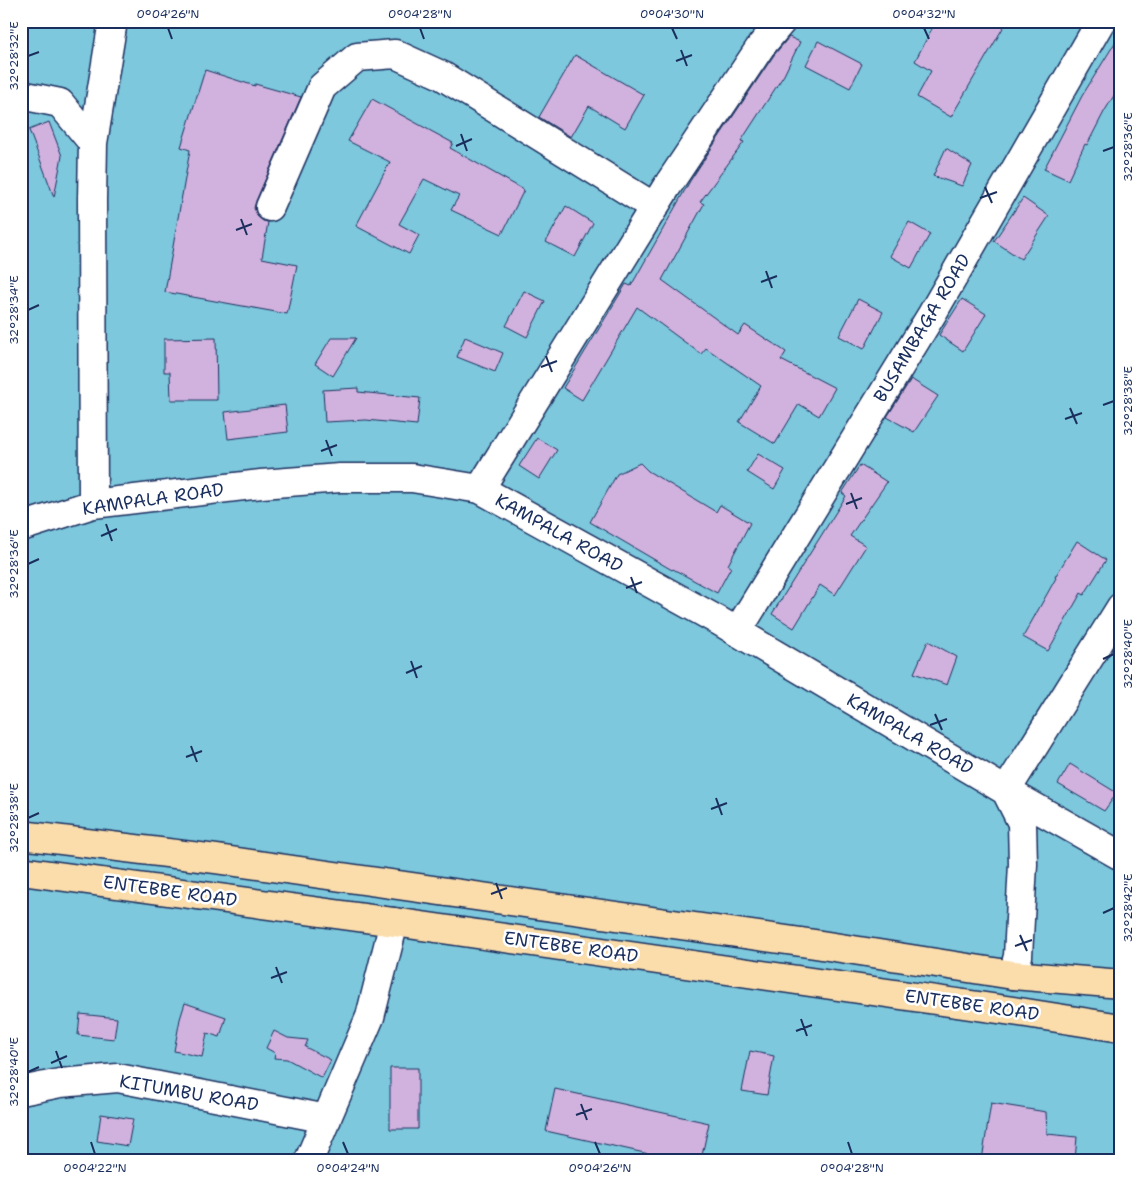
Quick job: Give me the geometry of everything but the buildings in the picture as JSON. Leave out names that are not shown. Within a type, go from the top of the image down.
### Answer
[{"type":"highway","name":"ENTEBBE ROAD","points":[[21,835],[216,859],[796,941],[1012,975],[1121,984]]},
{"type":"highway","name":"ENTEBBE ROAD","points":[[21,871],[394,922],[1121,1028]]},
{"type":"street","points":[[93,504],[93,142],[113,21]]},
{"type":"street","points":[[480,489],[654,207],[761,46],[782,21]]},
{"type":"street","name":"BUSAMBAGA ROAD","points":[[736,632],[932,314],[1101,21]]},
{"type":"street","points":[[270,206],[322,87],[357,57],[395,54],[441,75],[654,207]]},
{"type":"street","points":[[21,95],[60,103],[93,142]]},
{"type":"street","name":"KAMPALA ROAD","points":[[21,526],[93,504],[261,484],[340,478],[412,478],[480,489],[736,632],[1006,791],[1121,856]]},
{"type":"street","points":[[1012,975],[1018,956],[1023,864],[1022,824],[1006,791],[1121,607]]},
{"type":"street","points":[[309,1160],[370,1017],[394,922]]},
{"type":"street","name":"KITUMBU ROAD","points":[[21,1091],[60,1083],[118,1078],[327,1119]]},
{"type":"water","points":[[21,21],[1121,21],[1121,1160],[21,1160]]}]
